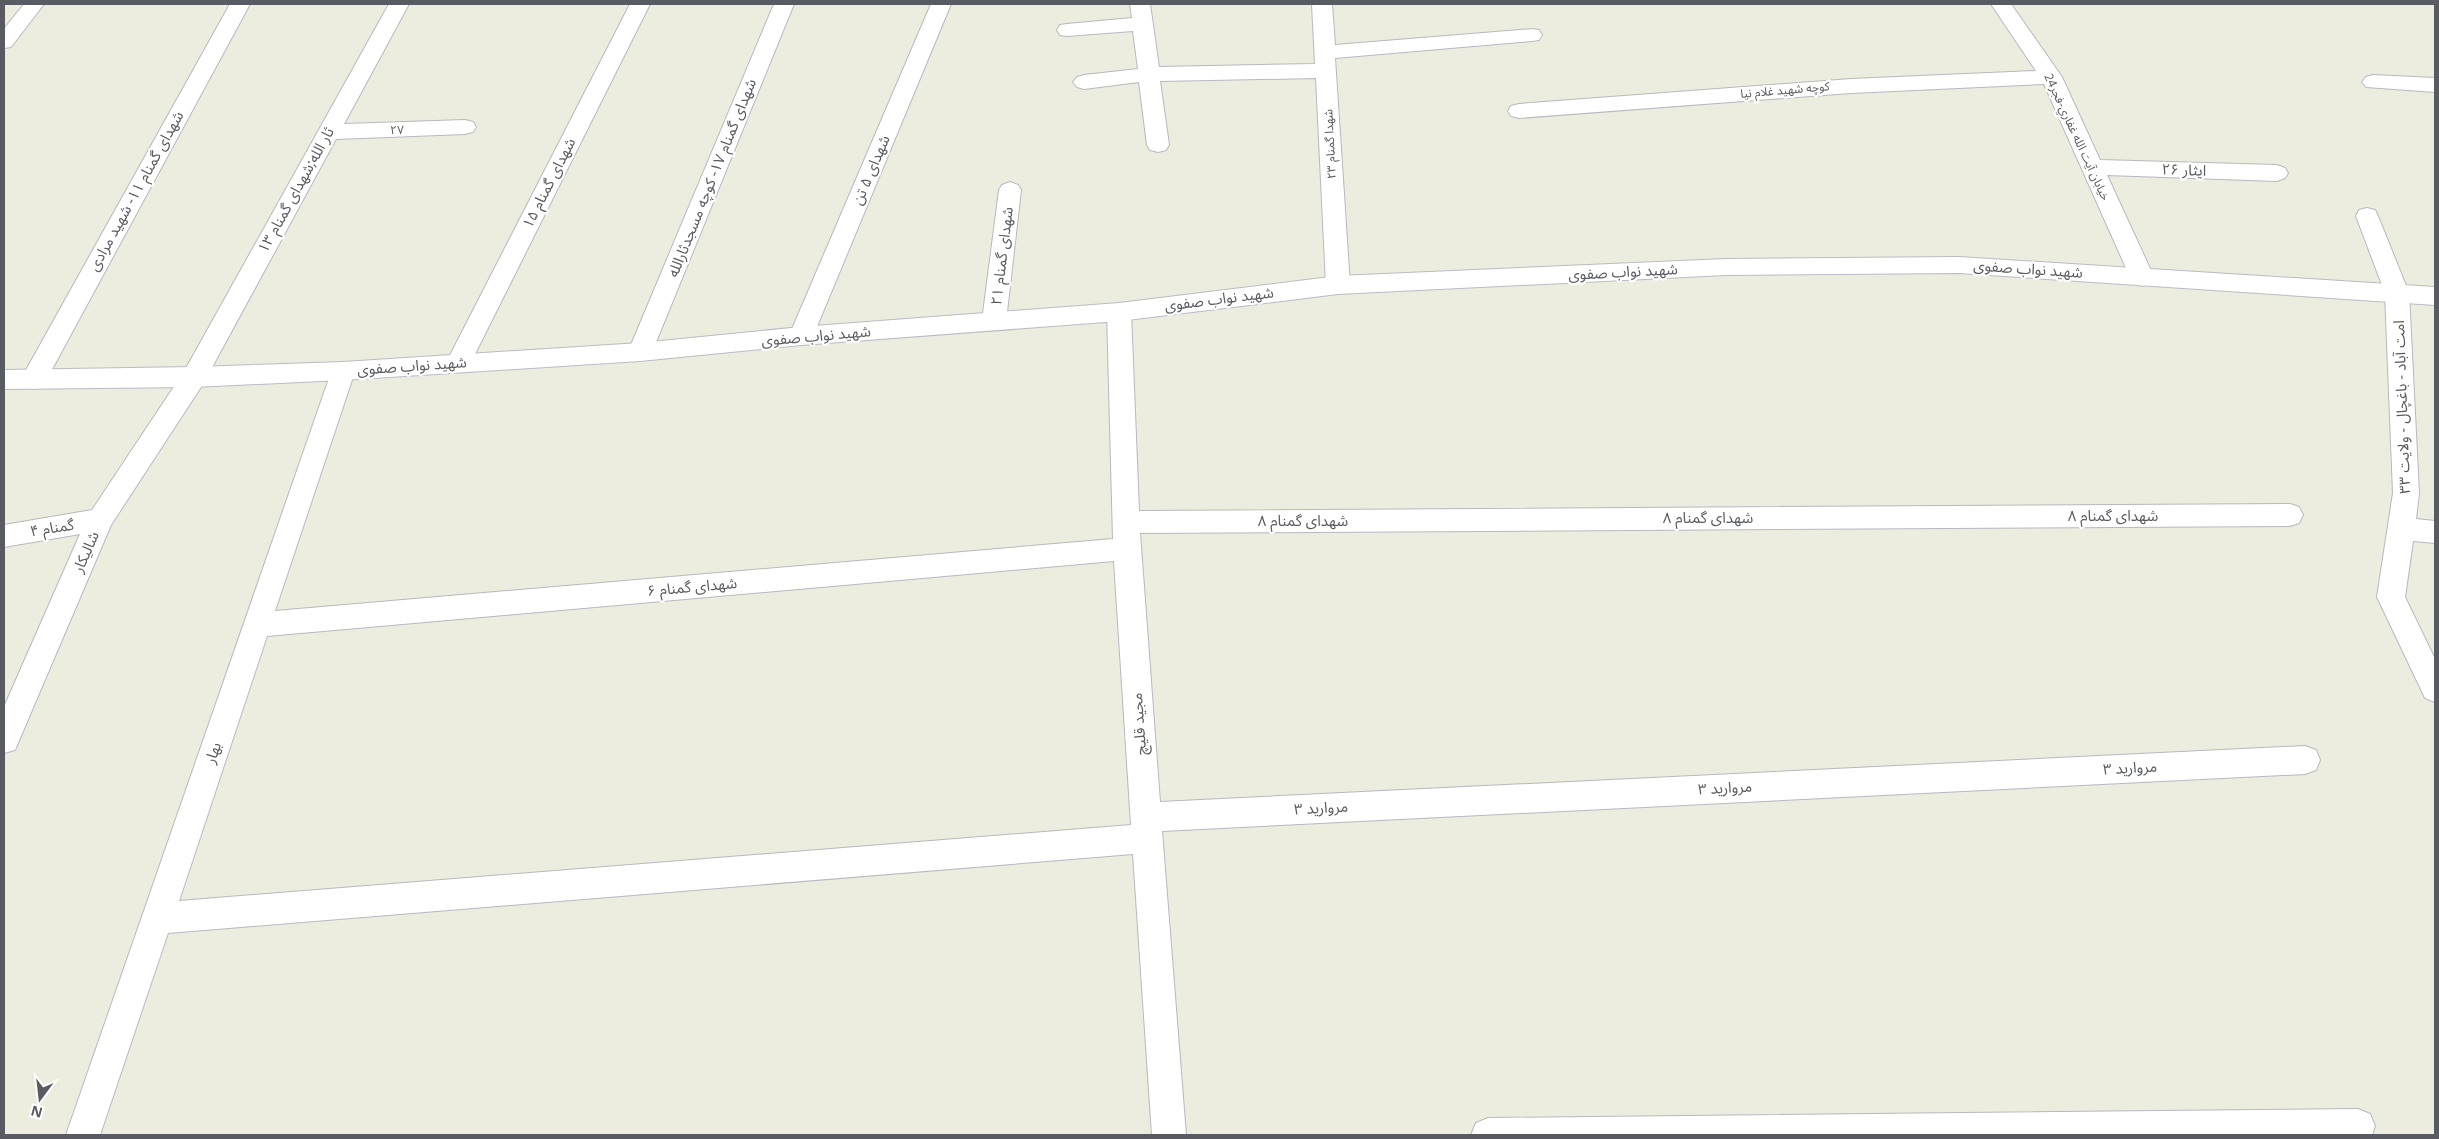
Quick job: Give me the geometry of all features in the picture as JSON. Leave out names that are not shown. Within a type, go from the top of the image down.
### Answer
[{"type":"street","points":[[4,42],[34,4]]},
{"type":"street","name":"شهدای گمنام ۱۱- شهيد مرادی","points":[[34,379],[240,4]]},
{"type":"street","name":"ثار الله;شهدای گمنام ۱۳","points":[[194,377],[399,4]]},
{"type":"street","name":"شهدای گمنام ۱۵","points":[[458,363],[640,4]]},
{"type":"street","name":"شهدای گمنام ۱۷- كوچه مسجدثارالله","points":[[640,352],[784,4]]},
{"type":"street","name":"شهدای ۵ تن","points":[[801,336],[941,4]]},
{"type":"street","name":"شهدا گمنام ۲۳","points":[[1322,4],[1338,285]]},
{"type":"street","name":"خيابان آيت الله غفاري-فجر24","points":[[2001,4],[2051,77],[2142,277]]},
{"type":"street","points":[[1066,30],[1141,14],[1158,145]]},
{"type":"street","points":[[1084,82],[1148,74],[1325,61],[1532,35]]},
{"type":"street","name":"کوچه شهید غلام نیا","points":[[1519,111],[1837,86],[2051,77]]},
{"type":"street","points":[[2373,82],[2435,85]]},
{"type":"street","name":"۲۷","points":[[328,132],[465,127]]},
{"type":"street","name":"ایثار ۲۶","points":[[2092,166],[2277,173]]},
{"type":"street","name":"شهدای گمنام ۲۱","points":[[994,322],[1010,190]]},
{"type":"street","name":"امت آباد - باغچال - ولایت ۳۳","points":[[2367,216],[2397,293],[2406,493],[2390,597],[2435,689]]},
{"type":"street","name":"شهید نواب صفوی","points":[[4,380],[194,377],[343,371],[640,352],[801,336],[1119,312],[1338,285],[1726,267],[1959,264],[2435,296]]},
{"type":"street","name":"مجید قلیچ","points":[[1119,312],[1126,535],[1169,1135]]},
{"type":"street","name":"بهار","points":[[83,1135],[343,371]]},
{"type":"street","name":"شالیکار","points":[[4,740],[100,520],[194,377]]},
{"type":"street","name":"شهدای گمنام ۸","points":[[1126,535],[2290,515]]},
{"type":"street","name":"گمنام ۴","points":[[4,536],[100,520]]},
{"type":"street","points":[[2401,529],[2435,532]]},
{"type":"street","name":"شهدای گمنام ۶","points":[[257,624],[1126,535]]},
{"type":"street","name":"مروارید ۳","points":[[157,918],[1147,827],[2305,760]]},
{"type":"street","points":[[1488,1135],[2358,1126]]}]
